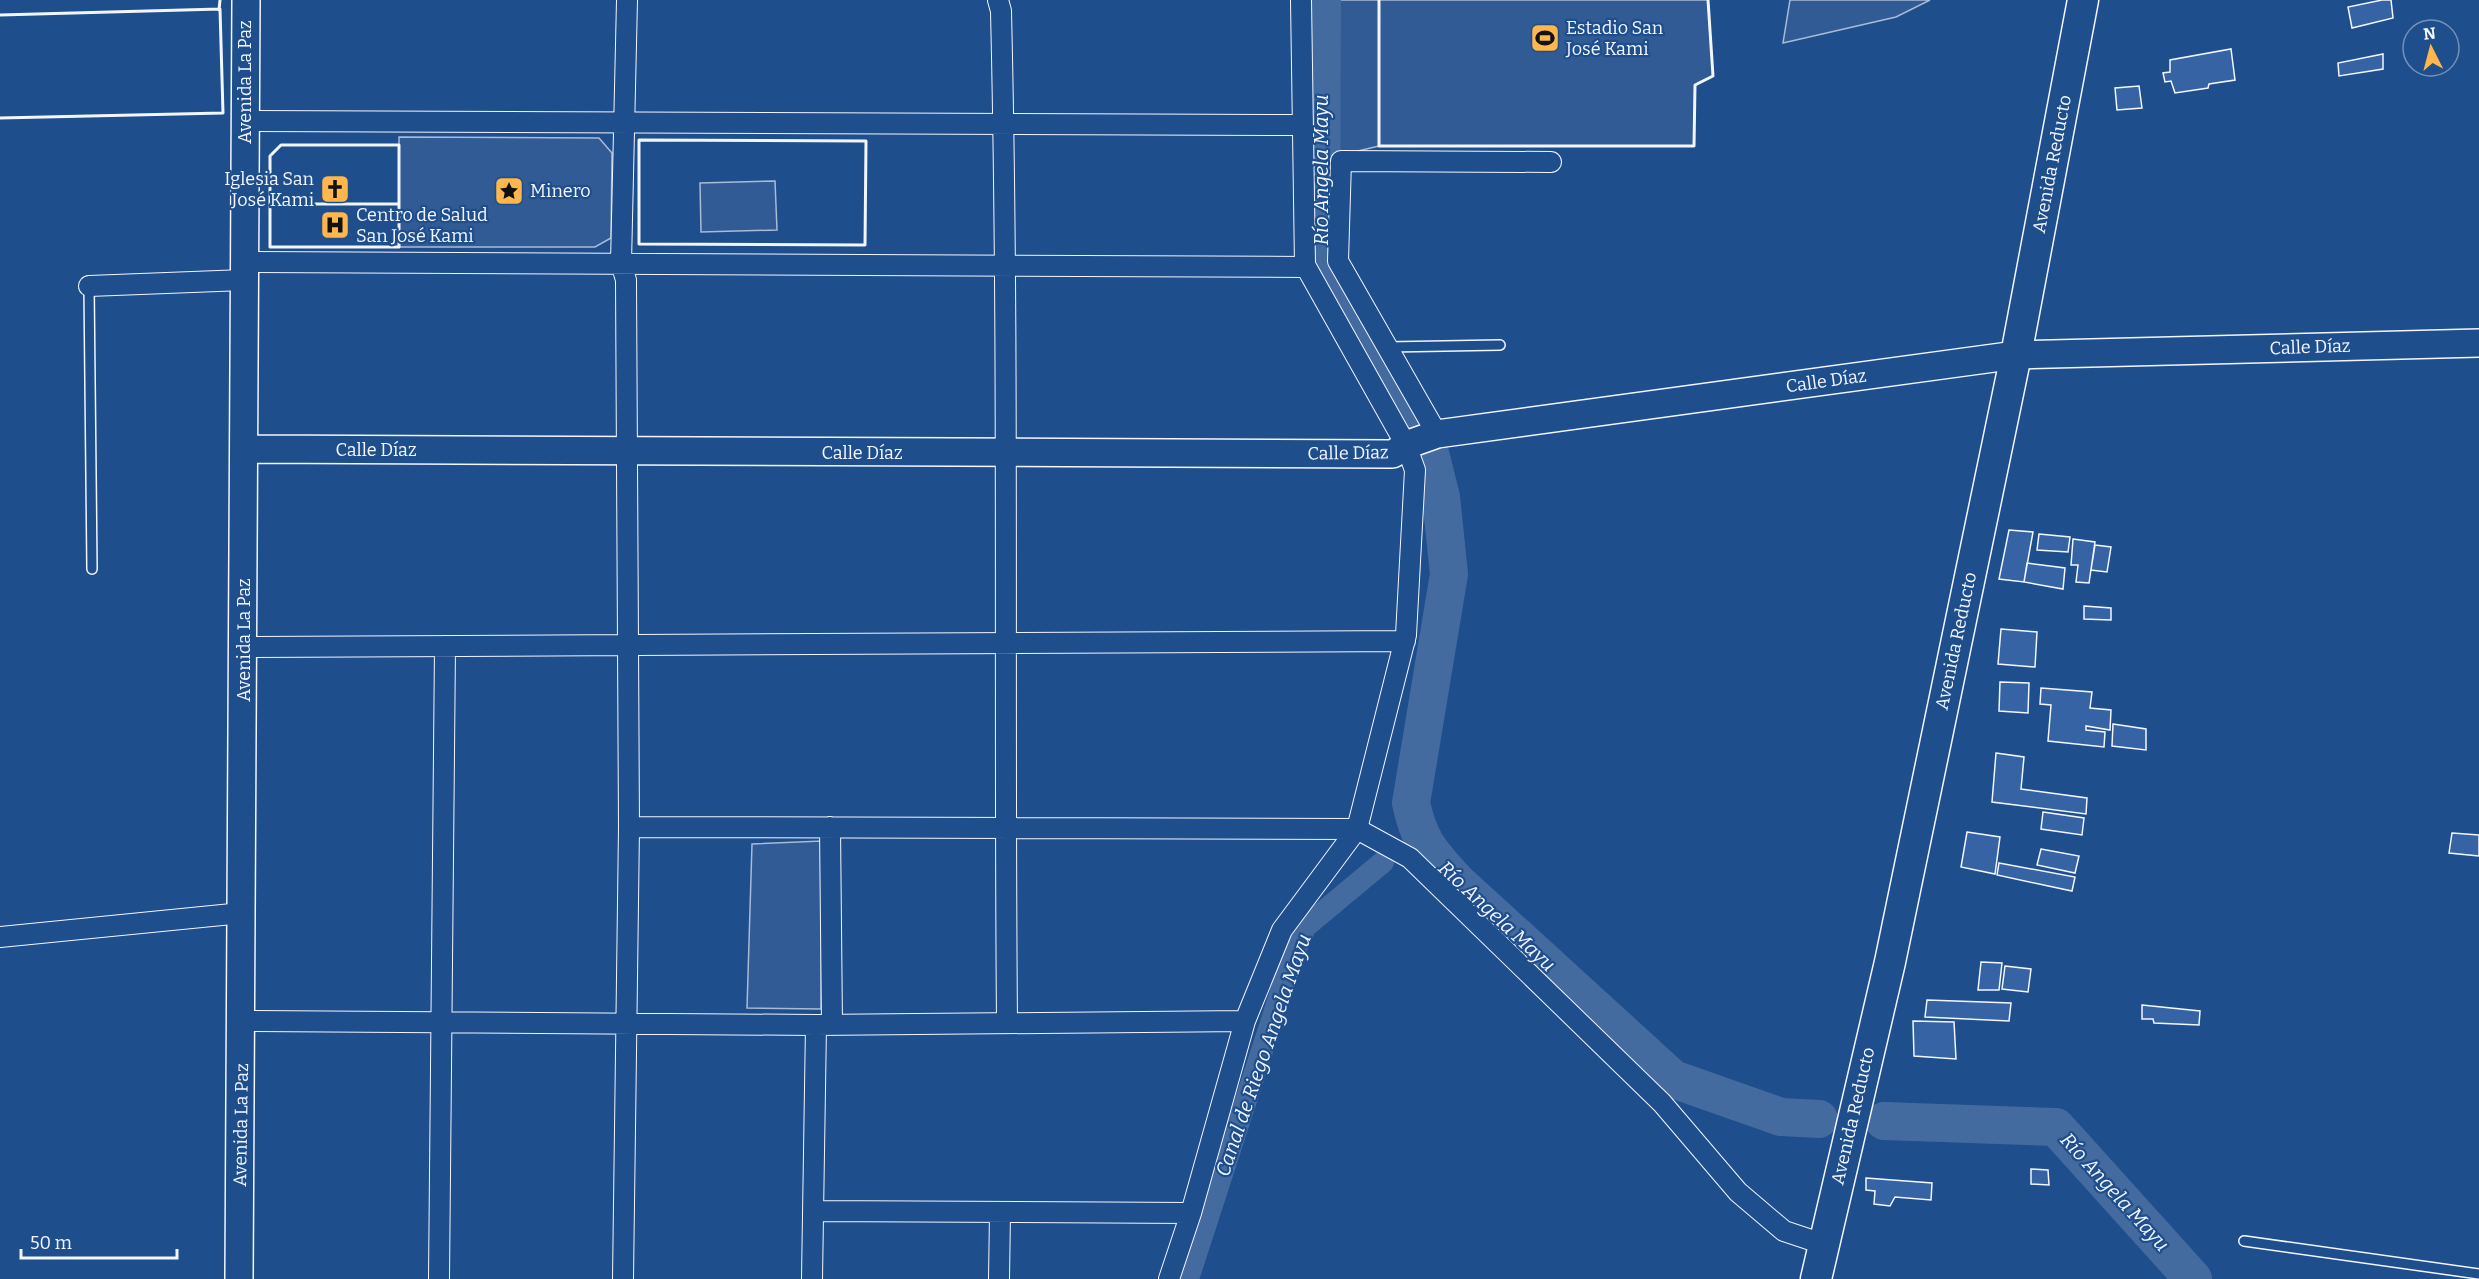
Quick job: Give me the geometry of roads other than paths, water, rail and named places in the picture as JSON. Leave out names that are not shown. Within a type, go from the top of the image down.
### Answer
[{"type":"main road","name":"Avenida Reducto","points":[[1816,1279],[1890,962],[2016,355],[2083,0]]},
{"type":"street","name":"Avenida La Paz","points":[[239,1279],[246,0]]},
{"type":"street","points":[[623,1279],[629,827],[626,280],[621,263],[627,0]]},
{"type":"street","points":[[998,0],[1001,11],[1004,124],[1007,1022]]},
{"type":"street","points":[[1169,1279],[1191,1213],[1245,1021],[1282,930],[1357,829],[1405,641],[1415,470],[1406,446],[1306,267],[1301,0]]},
{"type":"street","points":[[244,121],[1303,125]]},
{"type":"street","points":[[1437,434],[1338,261],[1341,161],[1551,162]]},
{"type":"street","points":[[88,286],[244,271],[621,263],[1306,267]]},
{"type":"street","name":"Calle Díaz","points":[[243,449],[1393,454],[1406,446],[1437,434],[2016,355],[2479,343]]},
{"type":"street","points":[[244,647],[1405,641]]},
{"type":"street","points":[[439,1279],[445,646]]},
{"type":"street","points":[[629,827],[1357,829],[1410,858],[1662,1103],[1738,1192],[1784,1231],[1823,1244]]},
{"type":"street","points":[[812,1279],[813,1211],[824,1025],[830,827]]},
{"type":"street","points":[[0,937],[242,913]]},
{"type":"street","points":[[242,1021],[824,1025],[1245,1021]]},
{"type":"street","points":[[813,1211],[1191,1213]]},
{"type":"street","points":[[999,1279],[1000,1213]]},
{"type":"lane","points":[[88,286],[93,568]]},
{"type":"lane","points":[[1388,347],[1500,345]]},
{"type":"lane","points":[[2244,1241],[2479,1274]]},
{"type":"waterway","name":"Río Angela Mayu","points":[[1322,0],[1321,261],[1414,422]]},
{"type":"waterway","name":"Río Angela Mayu","points":[[1430,453],[1441,497],[1449,574],[1411,803],[1422,837],[1439,862],[1456,881],[1673,1079],[1781,1117],[1819,1119]]},
{"type":"waterway","name":"Canal de Riego Angela Mayu","points":[[1188,1279],[1292,958],[1305,927],[1383,862]]},
{"type":"waterway","name":"Río Angela Mayu","points":[[1884,1121],[2056,1127],[2193,1279]]},
{"type":"place","name":"Estadio San José Kami","points":[[1545,38]]},
{"type":"place","name":"Iglesia San José Kami","points":[[335,189]]},
{"type":"place","name":"Minero","points":[[509,191]]},
{"type":"place","name":"Centro de Salud San José Kami","points":[[335,225]]}]
